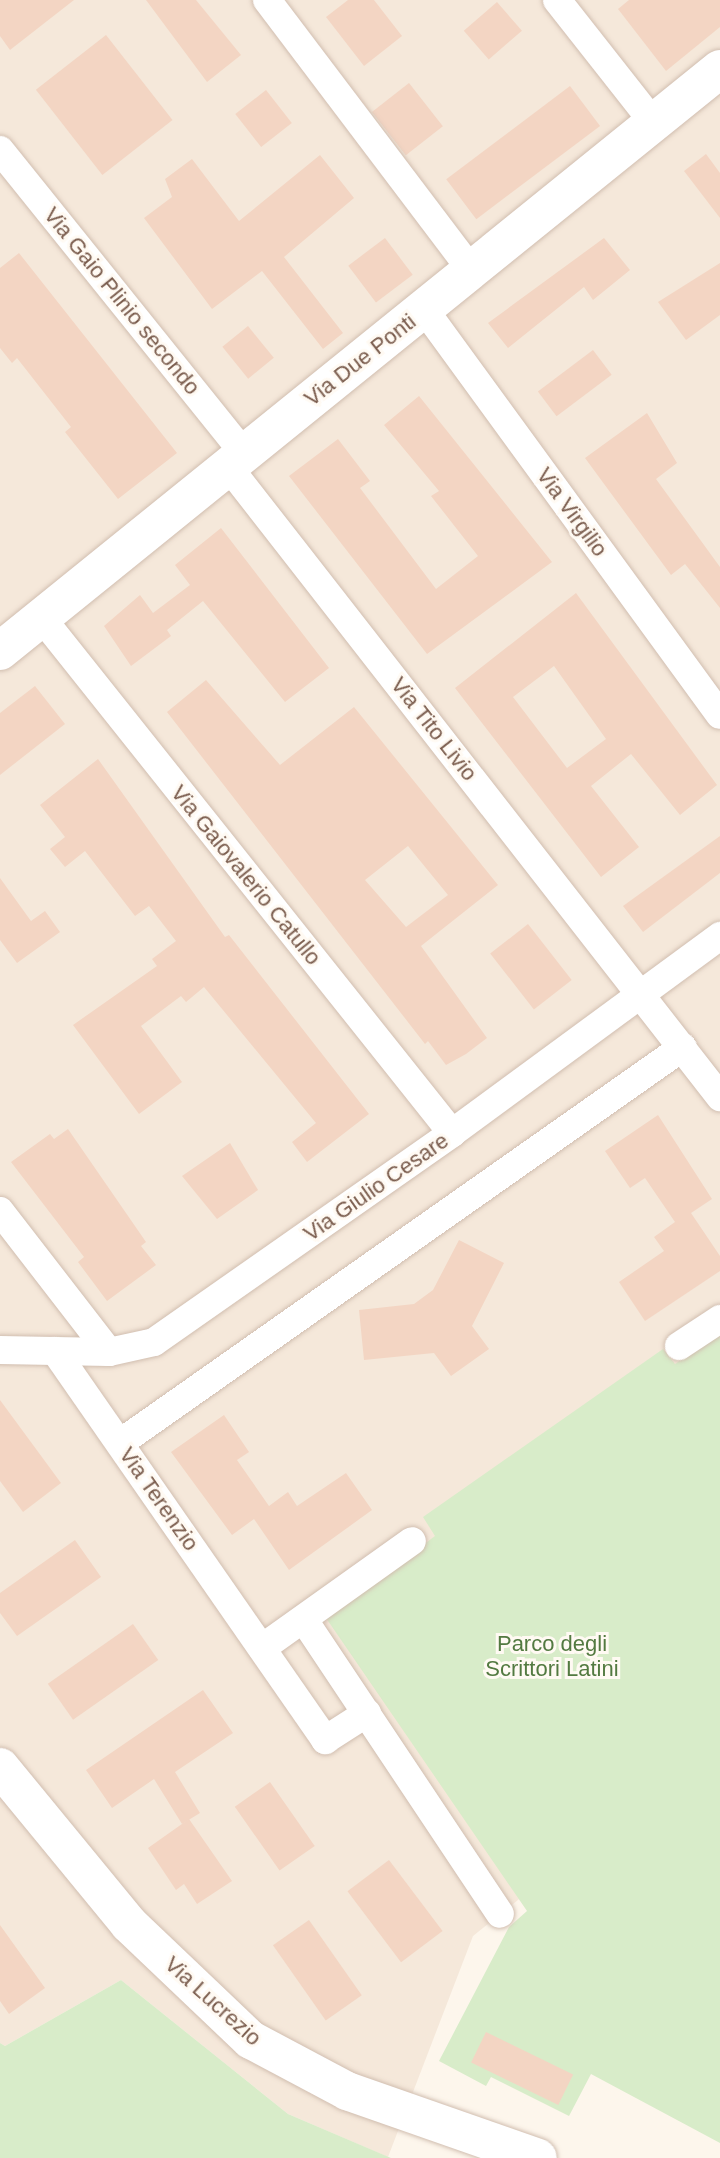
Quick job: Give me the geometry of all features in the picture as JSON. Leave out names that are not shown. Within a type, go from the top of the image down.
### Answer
[{"type":"street","points":[[267,0],[471,270]]},
{"type":"street","points":[[557,0],[653,122]]},
{"type":"street","name":"Via Due Ponti","points":[[0,651],[720,69]]},
{"type":"street","name":"Via Gaio Plinio secondo","points":[[0,150],[235,459]]},
{"type":"street","name":"Via Virgilio","points":[[424,309],[720,715]]},
{"type":"street","name":"Via Tito Livio","points":[[235,459],[720,1097]]},
{"type":"street","name":"Via Gaiovalerio Catullo","points":[[41,617],[452,1133]]},
{"type":"street","name":"Via Giulio Cesare","points":[[0,1350],[109,1352],[154,1342],[452,1133],[720,936]]},
{"type":"street","points":[[120,1443],[683,1047]]},
{"type":"street","points":[[0,1211],[109,1352]]},
{"type":"street","points":[[679,1346],[720,1319]]},
{"type":"street","name":"Via Terenzio","points":[[55,1351],[325,1740],[367,1713]]},
{"type":"street","points":[[262,1648],[412,1541]]},
{"type":"street","points":[[304,1620],[500,1914]]},
{"type":"street","name":"Via Lucrezio","points":[[0,1767],[129,1924],[251,2040],[347,2091],[538,2158]]},
{"type":"shaded area","points":[[0,0],[720,0],[720,1710],[569,1859],[473,1936],[388,2157],[288,2114],[121,1980],[5,2046],[0,2043]]},
{"type":"green space","name":"Parco degli Scrittori Latini","points":[[720,1333],[720,2143],[591,2074],[569,2116],[491,2077],[486,2086],[439,2061],[509,1927],[527,1911],[326,1618],[435,1536],[423,1517],[663,1349],[675,1364]]},
{"type":"green space","points":[[121,1980],[288,2114],[391,2158],[0,2158],[0,2043],[5,2046]]},
{"type":"building","points":[[0,0],[74,0],[10,50],[0,36]]},
{"type":"building","points":[[146,0],[196,0],[241,55],[207,82]]},
{"type":"building","points":[[348,0],[374,0],[402,36],[364,66],[326,17]]},
{"type":"building","points":[[629,0],[720,0],[720,27],[666,71],[618,9]]},
{"type":"building","points":[[497,2],[522,31],[489,60],[464,31]]},
{"type":"building","points":[[106,35],[172,120],[102,175],[36,90]]},
{"type":"building","points":[[409,83],[443,126],[406,155],[372,112]]},
{"type":"building","points":[[570,86],[600,126],[476,219],[446,179]]},
{"type":"building","points":[[266,90],[292,123],[261,147],[235,114]]},
{"type":"building","points":[[706,154],[720,173],[720,218],[684,171]]},
{"type":"building","points":[[320,155],[354,198],[284,257],[343,333],[323,349],[262,271],[212,309],[144,218],[172,197],[165,179],[192,159],[239,221]]},
{"type":"building","points":[[385,238],[413,275],[376,302],[348,266]]},
{"type":"building","points":[[604,238],[630,270],[593,300],[584,287],[508,348],[488,323]]},
{"type":"building","points":[[19,253],[177,453],[118,499],[65,432],[71,427],[17,358],[12,363],[0,348],[0,268]]},
{"type":"building","points":[[720,263],[720,315],[686,340],[658,302]]},
{"type":"building","points":[[248,326],[274,358],[248,379],[222,347]]},
{"type":"building","points":[[593,350],[612,375],[557,416],[538,392]]},
{"type":"building","points":[[419,396],[552,562],[427,654],[289,476],[338,439],[370,481],[360,488],[436,589],[478,556],[431,496],[439,491],[384,425]]},
{"type":"building","points":[[647,413],[677,463],[656,479],[720,567],[720,608],[685,564],[671,575],[585,458]]},
{"type":"building","points":[[221,528],[329,668],[285,702],[203,601],[167,630],[171,636],[131,666],[104,626],[140,595],[153,613],[190,585],[175,565]]},
{"type":"building","points":[[576,593],[717,785],[680,815],[631,754],[591,786],[639,847],[601,877],[455,688]],"holes":[[[554,666],[606,739],[567,768],[513,697]]]},
{"type":"building","points":[[206,680],[280,765],[354,707],[498,885],[421,946],[487,1038],[446,1065],[428,1041],[425,1044],[167,712]],"holes":[[[408,846],[448,895],[406,927],[365,880]]]},
{"type":"building","points":[[35,686],[65,724],[0,775],[0,713]]},
{"type":"building","points":[[98,759],[225,937],[229,935],[369,1114],[307,1162],[292,1142],[316,1123],[204,987],[186,1002],[181,996],[141,1026],[182,1082],[139,1114],[73,1025],[157,966],[152,959],[176,941],[149,906],[135,916],[85,851],[65,867],[50,849],[65,837],[40,805]]},
{"type":"building","points":[[720,836],[720,873],[643,932],[623,906]]},
{"type":"building","points":[[0,878],[31,921],[45,911],[60,932],[17,963],[0,940]]},
{"type":"building","points":[[528,924],[572,980],[534,1010],[490,954]]},
{"type":"building","points":[[658,1115],[712,1199],[691,1213],[720,1256],[720,1271],[645,1321],[619,1282],[664,1251],[654,1237],[675,1222],[645,1178],[630,1188],[605,1151]]},
{"type":"building","points":[[68,1129],[146,1242],[141,1246],[156,1265],[107,1301],[78,1262],[84,1257],[11,1162],[50,1134],[54,1139]]},
{"type":"building","points":[[230,1143],[258,1190],[217,1219],[182,1176]]},
{"type":"building","points":[[459,1240],[504,1263],[472,1326],[489,1349],[451,1376],[434,1353],[364,1360],[359,1310],[414,1304],[433,1290]]},
{"type":"building","points":[[0,1400],[61,1483],[23,1512],[0,1481]]},
{"type":"building","points":[[224,1415],[249,1452],[237,1460],[269,1506],[288,1492],[297,1506],[346,1473],[372,1510],[289,1570],[254,1519],[232,1535],[171,1452]]},
{"type":"building","points":[[75,1540],[101,1577],[17,1636],[0,1613],[0,1593]]},
{"type":"building","points":[[133,1624],[158,1660],[73,1720],[48,1684]]},
{"type":"building","points":[[203,1690],[233,1733],[175,1772],[200,1813],[182,1824],[154,1779],[112,1808],[86,1770]]},
{"type":"building","points":[[270,1782],[315,1846],[280,1871],[235,1807]]},
{"type":"building","points":[[189,1819],[232,1881],[197,1904],[184,1884],[176,1890],[148,1848]]},
{"type":"building","points":[[389,1860],[443,1931],[401,1962],[347,1891]]},
{"type":"building","points":[[309,1920],[362,1995],[326,2021],[273,1945]]},
{"type":"building","points":[[0,1925],[45,1988],[9,2014],[0,2001]]},
{"type":"building","points":[[486,2032],[573,2075],[558,2105],[471,2063]]}]
